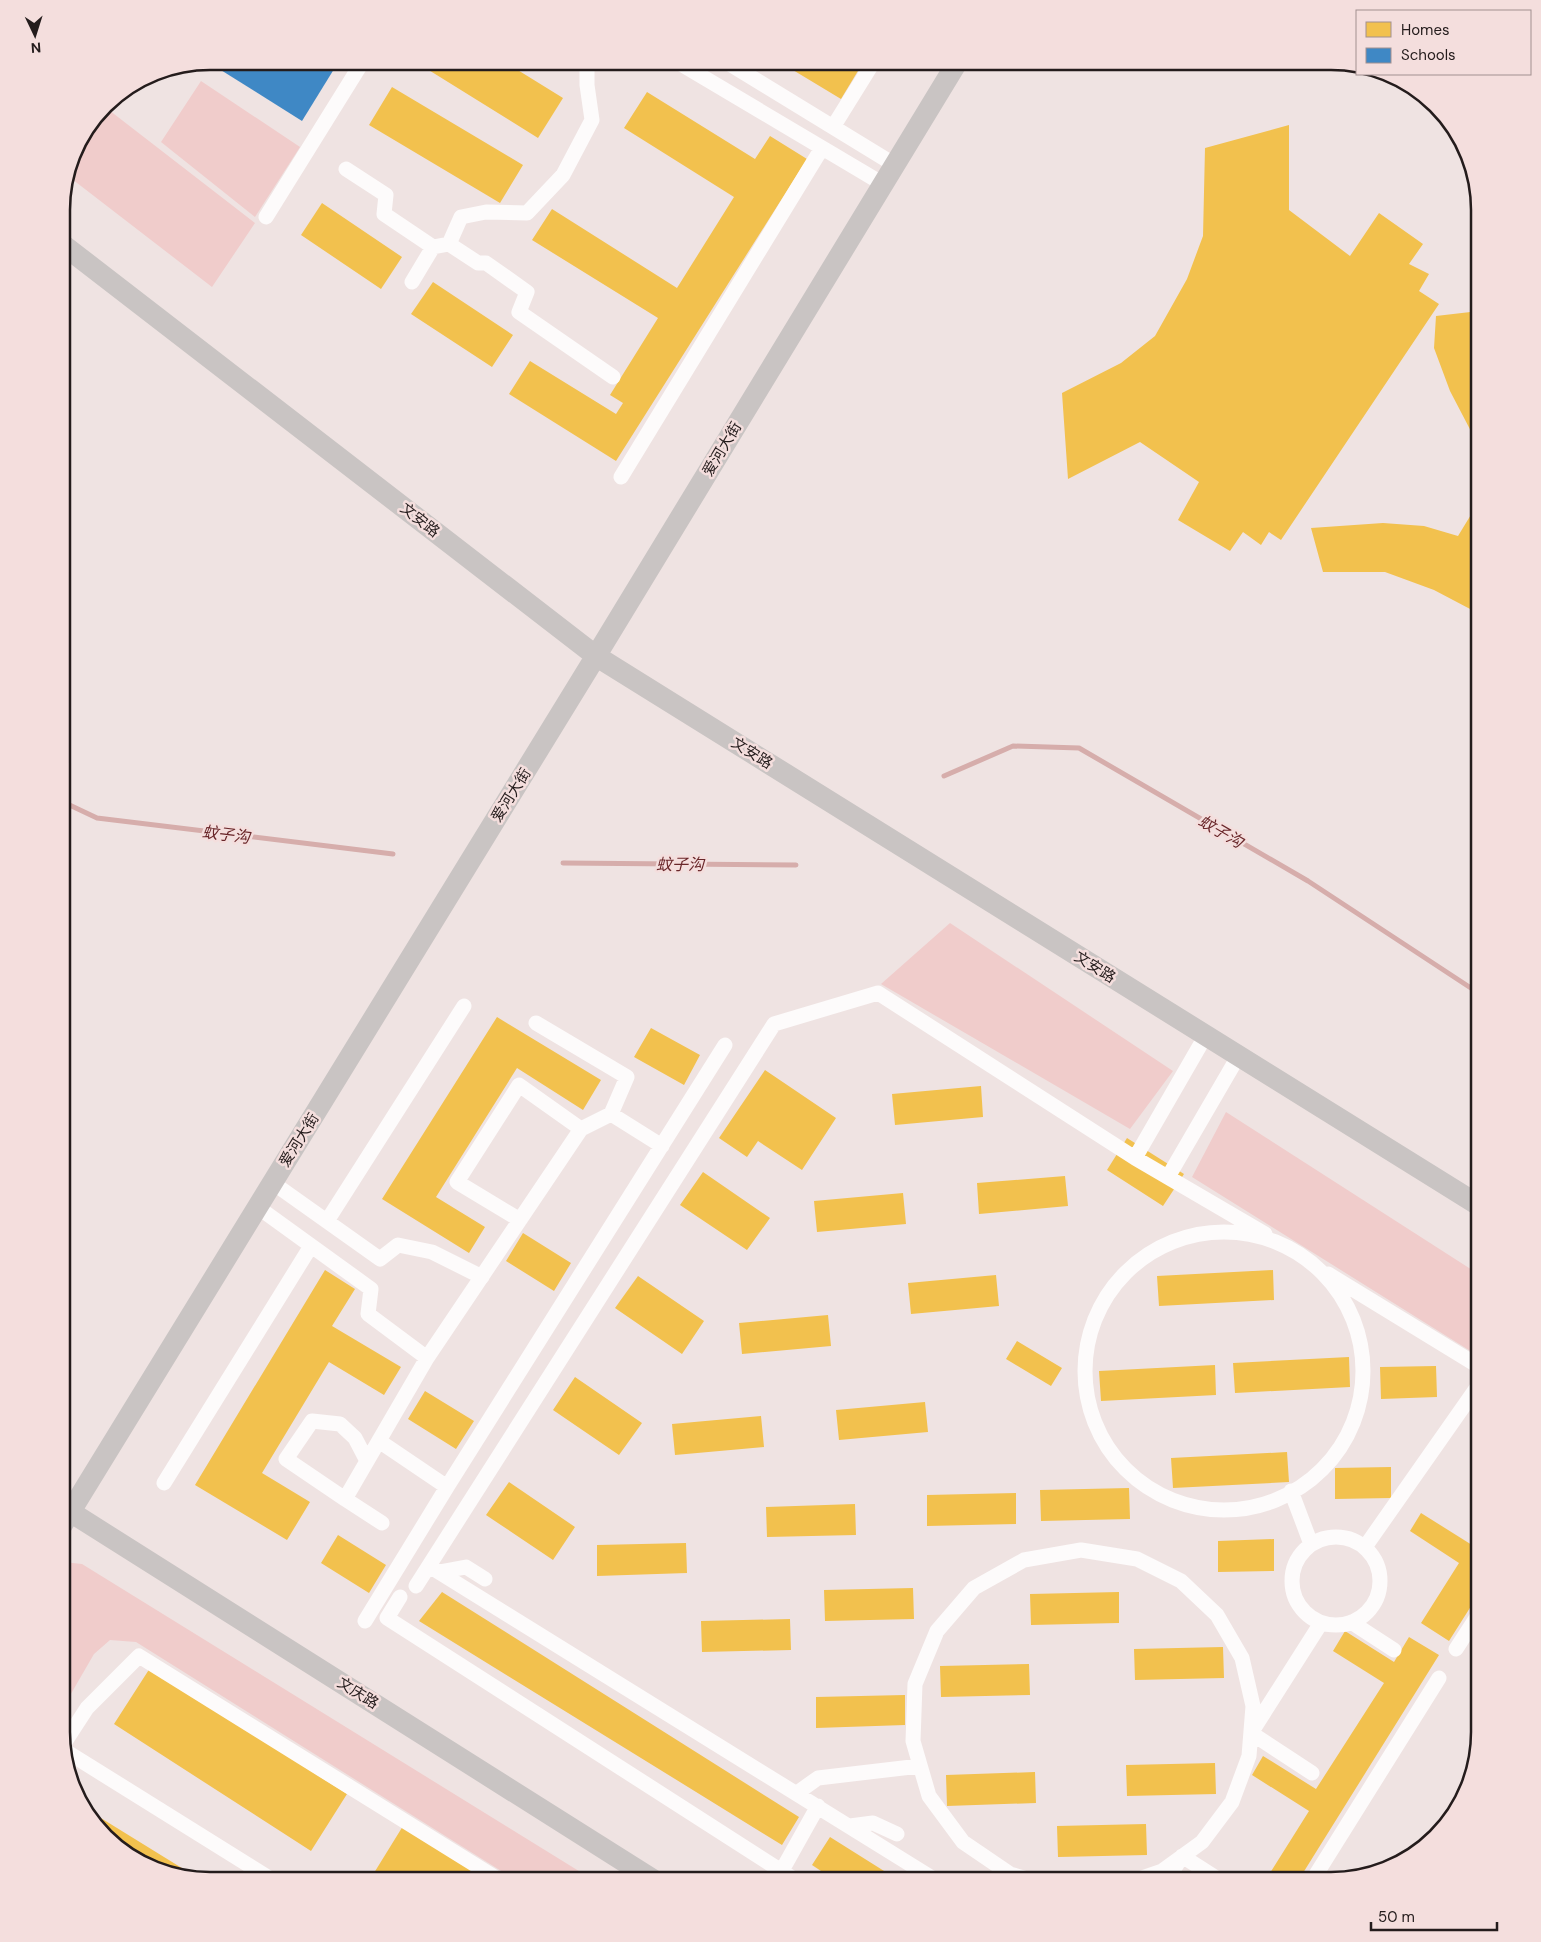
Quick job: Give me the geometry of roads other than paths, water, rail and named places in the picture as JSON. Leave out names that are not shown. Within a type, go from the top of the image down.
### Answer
[{"type":"street","points":[[266,217],[356,70]]},
{"type":"street","points":[[449,244],[461,217],[486,212],[527,213],[563,174],[592,120],[587,70]]},
{"type":"street","points":[[691,70],[883,184]]},
{"type":"street","points":[[740,70],[895,164]]},
{"type":"street","points":[[833,127],[868,70]]},
{"type":"street","name":"爱河大街","points":[[70,1507],[259,1208],[953,70]]},
{"type":"street","points":[[621,477],[822,148]]},
{"type":"street","points":[[346,170],[386,195],[384,214],[433,247],[449,244],[478,263],[486,263],[527,292],[519,312],[613,377]]},
{"type":"street","points":[[412,282],[433,247]]},
{"type":"street","name":"文安路","points":[[70,250],[596,656],[1471,1200]]},
{"type":"street","points":[[416,1586],[434,1569],[774,1024],[878,993],[1135,1158],[1281,1243],[1321,1270],[1471,1362]]},
{"type":"street","points":[[327,1221],[464,1006]]},
{"type":"street","points":[[346,1499],[427,1358],[581,1129],[611,1114],[627,1077],[536,1023]]},
{"type":"street","points":[[1135,1158],[1206,1035]]},
{"type":"street","points":[[365,1621],[725,1045]]},
{"type":"street","points":[[1168,1177],[1239,1055]]},
{"type":"street","points":[[520,1220],[457,1182],[519,1085],[581,1129]]},
{"type":"street","points":[[611,1114],[662,1146]]},
{"type":"street","points":[[273,1183],[380,1259],[398,1245],[432,1252],[482,1277]]},
{"type":"street","points":[[259,1208],[371,1289],[368,1314],[427,1358]]},
{"type":"street","points":[[1281,1243],[1234,1231],[1186,1236],[1142,1257],[1108,1291],[1088,1335],[1084,1383],[1096,1429],[1120,1465],[1155,1492],[1196,1508],[1239,1509],[1282,1498],[1318,1474],[1345,1440],[1361,1399],[1363,1356],[1350,1310],[1321,1270]]},
{"type":"street","points":[[164,1483],[311,1246]]},
{"type":"street","points":[[1366,1547],[1471,1396]]},
{"type":"street","points":[[367,1462],[355,1438],[340,1424],[312,1422],[286,1459],[382,1523]]},
{"type":"street","points":[[379,1441],[447,1487]]},
{"type":"street","points":[[1291,1491],[1311,1544]]},
{"type":"street","name":"文庆路","points":[[70,1518],[639,1872]]},
{"type":"street","points":[[1337,1537],[1352,1540],[1366,1547],[1375,1559],[1380,1574],[1380,1589],[1375,1603],[1365,1615],[1351,1622],[1336,1625],[1321,1623],[1309,1616],[1300,1606],[1294,1593],[1292,1580],[1294,1566],[1301,1554],[1311,1544],[1324,1538],[1337,1537]]},
{"type":"street","points":[[1007,1872],[963,1842],[929,1796],[913,1741],[915,1684],[936,1631],[974,1588],[1024,1560],[1081,1550],[1137,1559],[1181,1581],[1217,1615],[1242,1658],[1253,1706],[1250,1756],[1232,1802],[1202,1842],[1157,1872]]},
{"type":"street","points":[[434,1569],[466,1567],[485,1579]]},
{"type":"street","points":[[434,1569],[923,1872]]},
{"type":"street","points":[[400,1597],[387,1618],[772,1872]]},
{"type":"street","points":[[1351,1622],[1394,1650]]},
{"type":"street","points":[[1251,1733],[1321,1623]]},
{"type":"street","points":[[1456,1649],[1471,1626]]},
{"type":"street","points":[[70,1735],[87,1708],[139,1656],[487,1872]]},
{"type":"street","points":[[1318,1872],[1439,1678]]},
{"type":"street","points":[[1251,1733],[1312,1773]]},
{"type":"street","points":[[72,1755],[260,1872]]},
{"type":"street","points":[[797,1793],[818,1778],[920,1766]]},
{"type":"street","points":[[780,1872],[818,1806]]},
{"type":"street","points":[[850,1826],[874,1822],[898,1834]]},
{"type":"street","points":[[1172,1872],[1182,1856]]},
{"type":"street","points":[[1182,1856],[1208,1872]]},
{"type":"waterway","name":"蚊子沟","points":[[944,776],[1013,746],[1079,748],[1308,881],[1471,988]]},
{"type":"waterway","name":"蚊子沟","points":[[70,805],[97,818],[393,854]]},
{"type":"waterway","name":"蚊子沟","points":[[563,863],[796,865]]}]
